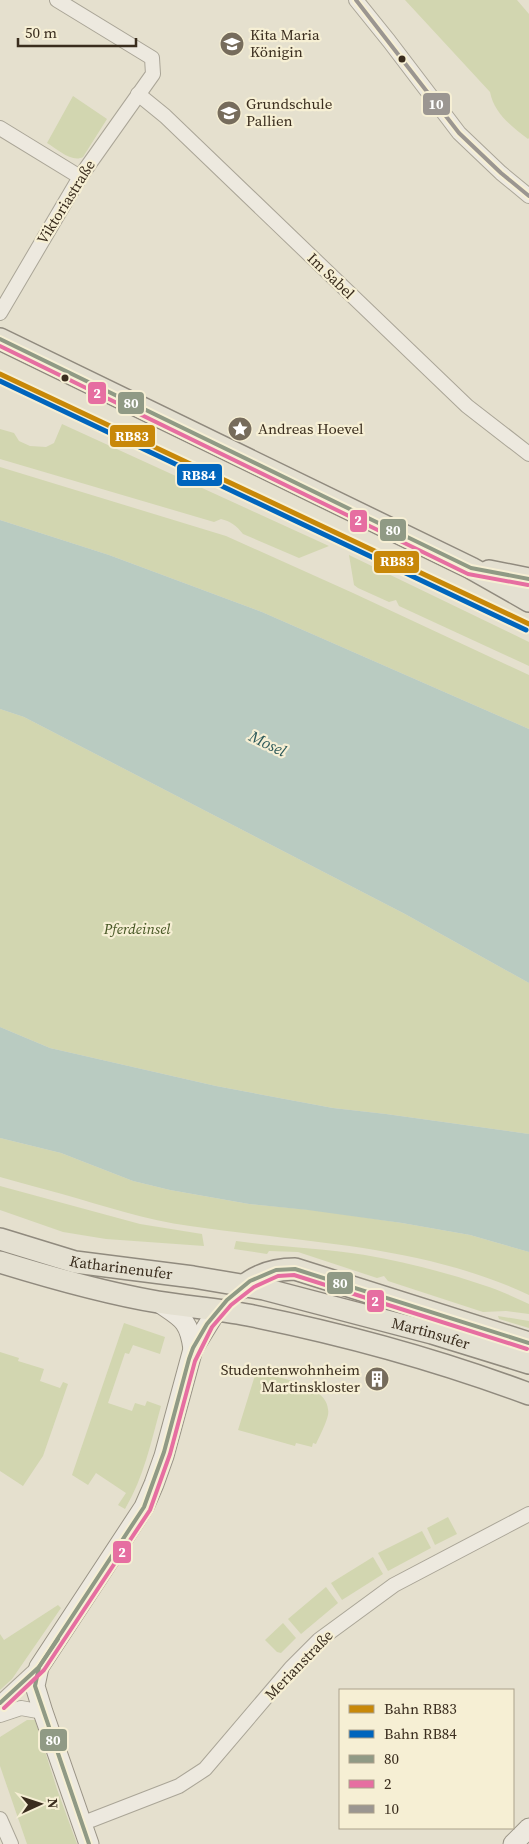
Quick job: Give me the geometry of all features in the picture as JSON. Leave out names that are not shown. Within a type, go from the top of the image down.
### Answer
[{"type":"main road","points":[[0,339],[471,568],[529,601]]},
{"type":"main road","points":[[471,568],[529,579]]},
{"type":"main road","name":"Katharinenufer","points":[[0,1239],[75,1262],[245,1285]]},
{"type":"main road","name":"Katharinenufer","points":[[0,1262],[65,1282],[158,1302],[217,1310]]},
{"type":"main road","name":"Martinsufer","points":[[245,1285],[268,1272],[295,1268],[529,1343]]},
{"type":"main road","points":[[89,1844],[42,1712],[35,1686],[39,1667],[144,1507],[164,1456],[192,1349],[217,1310],[245,1285]]},
{"type":"main road","name":"Martinsufer","points":[[245,1285],[378,1318],[529,1363]]},
{"type":"main road","points":[[158,1302],[184,1321],[191,1334],[192,1349]]},
{"type":"main road","name":"Martinsufer","points":[[217,1310],[293,1325],[384,1348],[529,1394]]},
{"type":"main road","points":[[513,1844],[529,1828]]},
{"type":"street","name":"Viktoriastraße","points":[[0,313],[80,177],[153,74],[152,58],[57,0]]},
{"type":"street","points":[[356,0],[389,40],[459,134],[529,196]]},
{"type":"street","name":"Im Sabel","points":[[138,94],[165,116],[467,406],[529,454]]},
{"type":"street","points":[[0,128],[80,177]]},
{"type":"street","name":"Merianstraße","points":[[82,1824],[179,1786],[205,1769],[292,1668],[319,1640],[394,1585],[529,1514]]},
{"type":"street","points":[[0,1703],[39,1667]]},
{"type":"street","points":[[0,1715],[20,1708],[42,1712]]},
{"type":"street","points":[[0,1818],[11,1844]]},
{"type":"green space","points":[[405,0],[517,0],[529,14],[528,139],[499,113],[490,92]]},
{"type":"green space","points":[[73,96],[107,119],[83,157],[79,158],[69,157],[47,143]]},
{"type":"green space","points":[[62,424],[329,546],[299,558],[243,534],[233,524],[221,519],[214,522],[0,459],[0,429],[14,433],[19,441],[30,446],[46,447],[54,443]]},
{"type":"green space","points":[[0,467],[226,536],[529,675],[529,729],[262,612],[109,555],[0,520]]},
{"type":"green space","points":[[349,555],[529,642],[529,666],[399,606],[396,600],[389,602],[358,588],[354,585]]},
{"type":"green space","name":"Pferdeinsel","points":[[0,709],[24,717],[405,914],[529,983],[529,1134],[333,1108],[216,1086],[50,1048],[0,1027]]},
{"type":"green space","points":[[0,1138],[61,1153],[133,1181],[170,1190],[249,1204],[322,1211],[402,1223],[470,1235],[529,1252],[529,1295],[489,1278],[405,1256],[362,1248],[233,1232],[157,1220],[0,1177]]},
{"type":"green space","points":[[0,1186],[140,1224],[202,1234],[204,1246],[106,1239],[63,1232],[0,1210]]},
{"type":"green space","points":[[236,1241],[349,1253],[424,1268],[469,1280],[512,1296],[529,1304],[529,1314],[506,1311],[483,1312],[388,1281],[384,1276],[377,1278],[298,1252],[269,1251],[267,1254],[234,1249]]},
{"type":"green space","points":[[498,1316],[529,1321],[529,1328],[499,1319]]},
{"type":"green space","points":[[124,1323],[165,1337],[160,1354],[133,1345],[129,1354],[125,1353],[108,1403],[132,1411],[135,1403],[145,1406],[147,1401],[161,1406],[142,1472],[125,1509],[118,1505],[126,1493],[96,1473],[88,1485],[72,1475]]},
{"type":"green space","points":[[0,1352],[19,1358],[18,1361],[44,1369],[40,1381],[60,1388],[63,1382],[68,1384],[43,1456],[23,1486],[0,1471]]},
{"type":"green space","points":[[256,1372],[302,1384],[322,1396],[327,1404],[328,1415],[316,1444],[313,1443],[312,1447],[296,1443],[295,1446],[238,1430]]},
{"type":"green space","points":[[448,1517],[457,1534],[435,1545],[427,1528]]},
{"type":"green space","points":[[422,1531],[431,1548],[388,1571],[378,1553]]},
{"type":"green space","points":[[373,1557],[383,1574],[342,1600],[331,1583]]},
{"type":"green space","points":[[326,1587],[338,1603],[301,1634],[288,1619]]},
{"type":"green space","points":[[58,1605],[61,1608],[12,1679],[0,1690],[0,1634],[4,1640]]},
{"type":"green space","points":[[283,1623],[296,1638],[281,1653],[277,1652],[265,1640]]},
{"type":"green space","points":[[27,1720],[35,1720],[77,1844],[27,1844],[0,1766],[0,1737]]},
{"type":"water","name":"Mosel","points":[[0,520],[109,555],[262,612],[529,729],[529,983],[405,914],[24,717],[0,709]]},
{"type":"water","points":[[0,1027],[50,1048],[216,1086],[333,1108],[529,1134],[529,1252],[470,1235],[402,1223],[249,1204],[170,1190],[133,1181],[61,1153],[0,1138]]},
{"type":"rail line","name":"RB83","points":[[0,374],[529,624]]},
{"type":"rail line","name":"RB84","points":[[0,381],[526,630]]},
{"type":"transit line","name":"10","points":[[356,0],[459,133],[501,173],[529,196]]},
{"type":"transit line","name":"80","points":[[0,339],[471,568],[529,579]]},
{"type":"transit line","name":"2","points":[[0,346],[468,574],[528,585]]},
{"type":"transit line","name":"80","points":[[0,1703],[39,1667],[144,1507],[164,1452],[193,1348],[207,1324],[227,1300],[250,1281],[276,1270],[295,1269],[529,1343]]},
{"type":"transit line","name":"2","points":[[4,1708],[44,1670],[150,1510],[170,1454],[195,1361],[212,1327],[231,1305],[254,1287],[278,1276],[294,1275],[527,1349]]},
{"type":"transit line","name":"80","points":[[58,1639],[39,1667],[35,1686],[89,1844]]},
{"type":"place","name":"Kita Maria Königin","points":[[232,44]]},
{"type":"place","name":"Grundschule Pallien","points":[[229,113]]},
{"type":"place","name":"Andreas Hoevel","points":[[240,429]]},
{"type":"place","name":"Studentenwohnheim Martinskloster","points":[[377,1379]]}]
